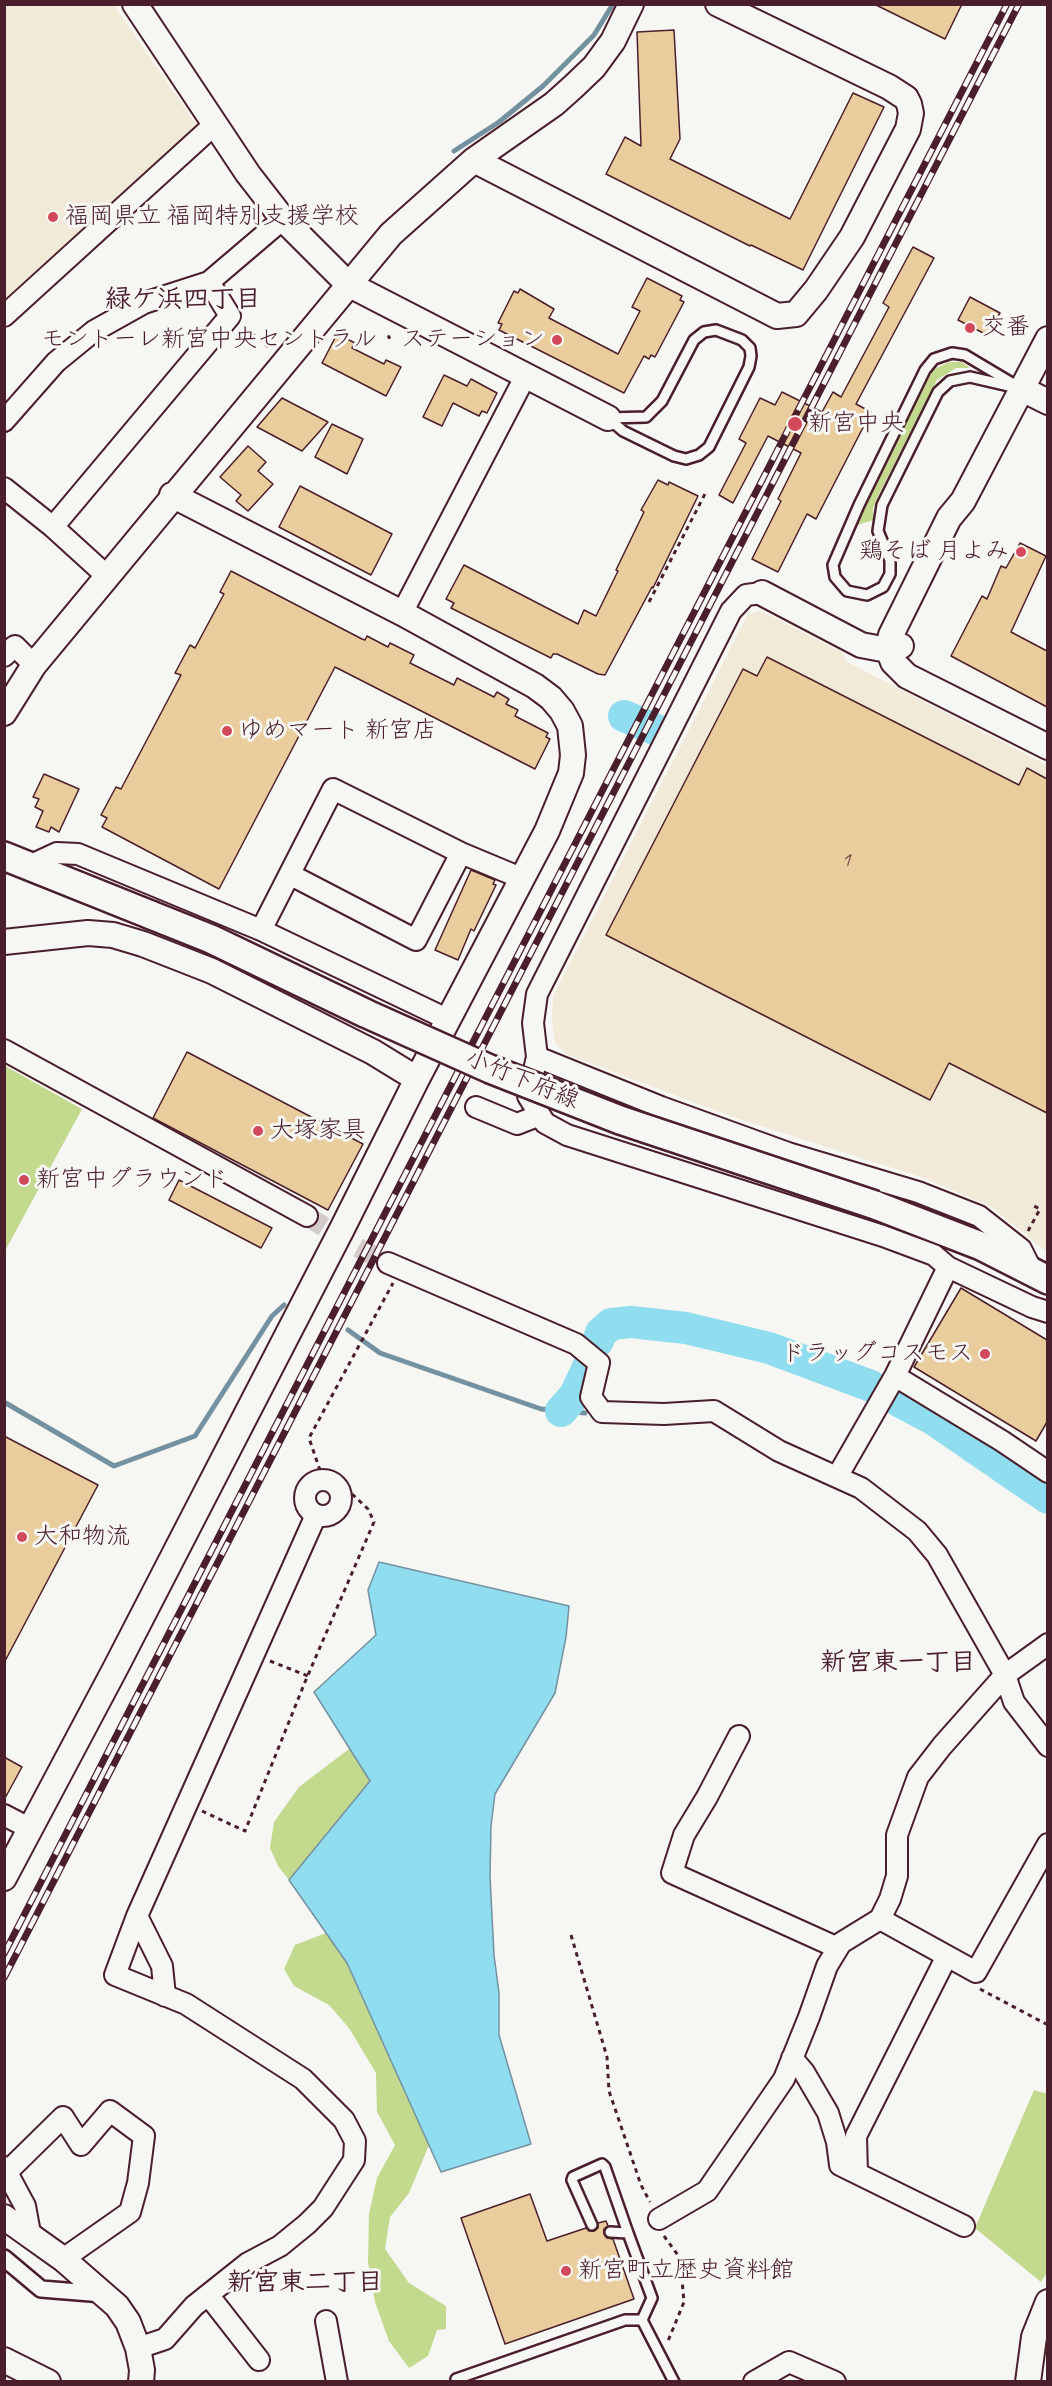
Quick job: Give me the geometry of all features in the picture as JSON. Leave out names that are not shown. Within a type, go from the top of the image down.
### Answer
[{"type":"main road","name":"小竹下府線","points":[[17,861],[211,939],[367,1014],[501,1073],[620,1120],[876,1205],[981,1246],[1040,1277]]},
{"type":"street","points":[[135,4],[248,174],[283,219],[348,284],[608,418]]},
{"type":"street","points":[[4,713],[34,665],[108,578],[172,495],[398,226],[474,159],[554,104],[594,67],[613,41],[631,4]]},
{"type":"street","points":[[474,159],[777,316],[796,314],[816,290],[852,237],[908,129],[911,113],[909,104],[906,98],[889,87],[718,4]]},
{"type":"street","points":[[4,316],[215,124]]},
{"type":"street","points":[[4,421],[56,362],[94,331],[144,303],[209,282],[283,219]]},
{"type":"street","points":[[53,527],[230,316],[209,282]]},
{"type":"street","points":[[1047,339],[963,501],[948,518],[895,627],[893,662],[907,676],[1047,747]]},
{"type":"street","points":[[402,613],[526,375]]},
{"type":"street","points":[[1022,389],[1047,402]]},
{"type":"street","points":[[4,488],[53,527],[108,578]]},
{"type":"street","points":[[4,1878],[115,1670],[342,1229],[546,831],[571,773],[573,740],[570,726],[562,711],[551,698],[535,686],[402,613],[172,495]]},
{"type":"street","points":[[1047,736],[921,672],[895,648],[861,645],[762,593],[746,596],[731,611],[537,994],[533,1023],[537,1057],[528,1096],[545,1123],[567,1136],[883,1236],[934,1255],[948,1267],[1047,1312]]},
{"type":"street","points":[[4,656],[15,646],[34,665]]},
{"type":"street","points":[[261,930],[333,789],[461,853],[521,878]]},
{"type":"street","points":[[17,861],[57,853],[78,854],[261,930],[449,1020]]},
{"type":"street","points":[[291,875],[416,940],[461,853]]},
{"type":"street","points":[[4,942],[88,933],[113,935],[142,944],[212,971],[374,1052],[417,1079]]},
{"type":"street","points":[[4,1050],[307,1216]]},
{"type":"street","points":[[537,1057],[661,1107],[788,1153],[918,1192],[979,1216],[1021,1249],[1040,1277]]},
{"type":"street","points":[[476,1107],[517,1124],[540,1115]]},
{"type":"street","points":[[394,1265],[576,1344],[599,1363],[591,1397],[602,1412],[664,1414],[714,1411],[779,1451],[861,1488],[917,1531],[937,1555],[1005,1675],[1014,1702],[1047,1746]]},
{"type":"street","points":[[837,1477],[895,1376],[948,1267]]},
{"type":"street","points":[[895,1376],[1002,1440],[1047,1472]]},
{"type":"street","points":[[324,1479],[330,1480],[339,1488],[342,1499],[341,1505],[333,1514],[322,1517],[307,1507],[305,1494],[312,1484],[324,1479]]},
{"type":"street","points":[[138,2348],[165,2339],[194,2306],[248,2263],[280,2246],[307,2224],[323,2208],[354,2160],[355,2141],[344,2120],[303,2079],[186,2004],[115,1975],[137,1916],[316,1515]]},
{"type":"street","points":[[659,2219],[707,2191],[784,2079],[827,1966],[841,1942],[880,1918],[890,1899],[897,1876],[897,1835],[918,1777],[942,1746],[1005,1675],[1047,1644]]},
{"type":"street","points":[[739,1736],[684,1835],[672,1873],[838,1948]]},
{"type":"street","points":[[4,1815],[29,1828]]},
{"type":"street","points":[[880,1918],[976,1972],[1047,1844]]},
{"type":"street","points":[[137,1916],[162,1966],[165,1996]]},
{"type":"street","points":[[857,2173],[856,2136],[947,1956]]},
{"type":"street","points":[[792,2058],[804,2072],[828,2113],[837,2142],[840,2165],[964,2226]]},
{"type":"street","points":[[30,2233],[26,2206],[6,2170],[63,2117],[81,2145],[110,2111],[144,2136],[138,2183],[130,2212],[63,2259]]},
{"type":"street","points":[[4,2217],[30,2233],[106,2294],[128,2322],[138,2348],[142,2370],[141,2382]]},
{"type":"street","points":[[4,2258],[40,2289],[106,2294]]},
{"type":"street","points":[[209,2296],[259,2360]]},
{"type":"street","points":[[1029,2382],[1034,2337],[1047,2302]]},
{"type":"street","points":[[326,2321],[337,2382]]},
{"type":"street","points":[[4,2360],[48,2382]]},
{"type":"street","points":[[754,2382],[789,2362],[835,2382]]},
{"type":"lane","points":[[716,330],[729,334],[742,340],[750,348],[752,356],[750,367],[709,447],[699,455],[686,459],[674,456],[623,430],[608,418],[646,417],[662,402],[694,340],[704,332],[716,330]]},
{"type":"lane","points":[[952,353],[965,355],[1022,389],[970,378],[950,381],[938,392],[882,506],[878,531],[890,560],[890,574],[883,587],[867,595],[847,591],[835,577],[833,565],[859,505],[925,370],[934,358],[952,353]]},
{"type":"lane","points":[[592,2225],[572,2180],[573,2176],[602,2164],[652,2298],[642,2320]]},
{"type":"lane","points":[[610,2232],[628,2233]]},
{"type":"lane","points":[[458,2382],[456,2379],[625,2320],[642,2320]]},
{"type":"lane","points":[[642,2320],[674,2382]]},
{"type":"path","points":[[230,316],[284,360]]},
{"type":"path","points":[[649,602],[705,495]]},
{"type":"path","points":[[1025,1238],[1040,1209],[1032,1205]]},
{"type":"path","points":[[324,1479],[309,1438],[394,1265]]},
{"type":"path","points":[[187,1804],[245,1831],[374,1522],[368,1509],[351,1493],[342,1499]]},
{"type":"path","points":[[254,1655],[308,1676]]},
{"type":"path","points":[[570,1935],[607,2057],[609,2091],[641,2185],[659,2219],[666,2240],[680,2258],[684,2302],[668,2342]]},
{"type":"path","points":[[976,1972],[969,1983],[1047,2025]]},
{"type":"shaded area","name":"福岡県立 福岡特別支援学校","points":[[5,5],[114,5],[200,130],[5,304]]},
{"type":"shaded area","points":[[761,611],[842,652],[847,662],[1047,765],[1047,1252],[991,1207],[927,1179],[730,1116],[566,1054],[555,1042],[552,1020],[553,996],[748,614]]},
{"type":"green space","points":[[949,362],[962,362],[970,368],[956,368],[937,380],[880,492],[873,508],[873,520],[855,526],[933,370]]},
{"type":"green space","name":"新宮中グラウンド","points":[[5,1066],[82,1109],[5,1251]]},
{"type":"green space","points":[[349,1749],[370,1781],[289,1880],[278,1866],[270,1848],[274,1822],[299,1787]]},
{"type":"green space","points":[[326,1933],[347,1963],[429,2145],[409,2193],[390,2217],[385,2249],[409,2283],[446,2306],[446,2329],[437,2330],[428,2356],[409,2368],[389,2341],[375,2302],[368,2262],[369,2214],[377,2178],[395,2145],[377,2112],[376,2073],[349,2028],[329,2005],[294,1986],[284,1969],[295,1945]]},
{"type":"green space","points":[[1034,2090],[1048,2094],[1048,2271],[1041,2282],[975,2228]]},
{"type":"water","points":[[379,1562],[569,1606],[566,1637],[555,1693],[495,1794],[491,1826],[490,1876],[494,1955],[499,1993],[499,2035],[531,2144],[441,2172],[347,1963],[289,1880],[370,1781],[314,1692],[376,1635],[368,1590]]},
{"type":"building","points":[[874,4],[962,4],[945,39]]},
{"type":"building","points":[[674,30],[680,139],[670,159],[790,219],[853,93],[884,107],[803,270],[606,174],[625,137],[641,146],[637,32]]},
{"type":"building","points":[[913,247],[934,258],[856,404],[871,412],[816,519],[807,514],[778,572],[752,559],[781,501],[778,499],[801,453],[768,436],[733,503],[719,495],[746,443],[739,439],[760,398],[775,405],[782,392],[822,412],[833,392],[841,397],[889,307],[883,303]]},
{"type":"building","name":"モントーレ新宮中央セントラル・ステーション","points":[[647,278],[682,296],[680,300],[684,302],[655,357],[651,355],[649,359],[644,356],[624,393],[499,330],[502,324],[498,323],[514,291],[518,293],[520,289],[554,309],[549,318],[618,354],[640,311],[632,307]]},
{"type":"building","points":[[970,297],[1000,313],[987,335],[958,320]]},
{"type":"building","points":[[337,334],[355,343],[352,348],[384,364],[386,360],[401,367],[386,396],[322,363]]},
{"type":"building","points":[[444,375],[467,386],[471,379],[497,393],[487,413],[482,411],[479,416],[453,403],[442,426],[423,417]]},
{"type":"building","points":[[282,398],[328,422],[302,451],[257,427]]},
{"type":"building","points":[[332,424],[363,439],[347,474],[315,457]]},
{"type":"building","points":[[248,446],[266,462],[258,471],[273,484],[248,511],[236,501],[241,495],[220,477]]},
{"type":"building","points":[[658,480],[668,485],[669,482],[698,496],[653,588],[605,675],[598,674],[557,654],[553,654],[551,658],[451,608],[454,603],[446,599],[464,565],[578,624],[584,610],[596,616],[644,512],[641,510]]},
{"type":"building","points":[[300,486],[392,534],[371,575],[279,527]]},
{"type":"building","points":[[1020,543],[1046,556],[1011,632],[1047,651],[1047,707],[951,656],[982,596],[987,599],[1001,566],[1006,568]]},
{"type":"building","name":"ゆめマート 新宮店","points":[[231,571],[362,639],[365,640],[367,636],[388,647],[390,643],[414,655],[410,663],[454,685],[457,678],[494,697],[497,692],[509,699],[506,704],[518,710],[515,716],[548,733],[546,737],[550,739],[535,769],[335,667],[219,889],[102,827],[107,818],[101,815],[116,787],[121,789],[181,675],[175,673],[190,645],[195,648],[224,594],[220,592]]},
{"type":"building","points":[[767,657],[1019,785],[1027,768],[1047,779],[1047,1113],[949,1063],[930,1100],[606,935],[743,669],[757,676]]},
{"type":"building","points":[[44,774],[79,789],[59,832],[51,827],[49,832],[36,827],[43,811],[35,807],[39,799],[33,797]]},
{"type":"building","points":[[471,870],[495,880],[493,884],[496,885],[474,931],[471,929],[458,960],[435,950]]},
{"type":"building","name":"大塚家具","points":[[187,1052],[363,1144],[328,1210],[153,1118]]},
{"type":"building","points":[[179,1180],[272,1228],[261,1248],[169,1200]]},
{"type":"building","name":"ドラッグコスモス","points":[[961,1288],[1047,1340],[1047,1422],[1036,1441],[914,1367]]},
{"type":"building","points":[[4,1436],[98,1485],[4,1663]]},
{"type":"building","points":[[4,1757],[22,1767],[4,1800]]},
{"type":"building","points":[[530,2194],[547,2241],[586,2228],[594,2231],[598,2228],[598,2223],[606,2221],[608,2226],[604,2229],[604,2234],[607,2238],[613,2239],[634,2299],[505,2344],[461,2218]]},
{"type":"waterway","points":[[454,151],[499,122],[543,86],[594,35],[613,4]]},
{"type":"waterway","points":[[624,716],[659,731]]},
{"type":"waterway","points":[[4,1402],[114,1466],[195,1436],[272,1316],[284,1305]]},
{"type":"waterway","points":[[598,1341],[601,1333],[611,1324],[631,1322],[686,1328],[769,1348],[871,1386]]},
{"type":"waterway","points":[[348,1330],[380,1353],[541,1409],[585,1413]]},
{"type":"waterway","points":[[561,1411],[575,1395],[589,1365]]},
{"type":"waterway","points":[[899,1401],[933,1419],[1048,1498]]},
{"type":"tunnel","points":[[307,1216],[353,1245],[388,1263]]},
{"type":"railway","points":[[4,1954],[1007,4]]},
{"type":"railway","points":[[4,1978],[1019,4]]},
{"type":"place","name":"福岡県立 福岡特別支援学校","points":[[53,217]]},
{"type":"place","name":"交番","points":[[970,328]]},
{"type":"place","name":"モントーレ新宮中央セントラル・ステーション","points":[[557,340]]},
{"type":"place","name":"新宮中央","points":[[795,424]]},
{"type":"place","name":"鶏そば 月よみ","points":[[1021,552]]},
{"type":"place","name":"ゆめマート 新宮店","points":[[227,731]]},
{"type":"place","name":"大塚家具","points":[[258,1131]]},
{"type":"place","name":"新宮中グラウンド","points":[[24,1180]]},
{"type":"place","name":"ドラッグコスモス","points":[[985,1354]]},
{"type":"place","name":"大和物流","points":[[22,1537]]},
{"type":"place","name":"新宮町立歴史資料館","points":[[566,2271]]},
{"type":"district","name":"緑ケ浜四丁目","points":[[183,300]]},
{"type":"district","name":"新宮東一丁目","points":[[898,1663]]},
{"type":"district","name":"新宮東二丁目","points":[[305,2283]]}]
